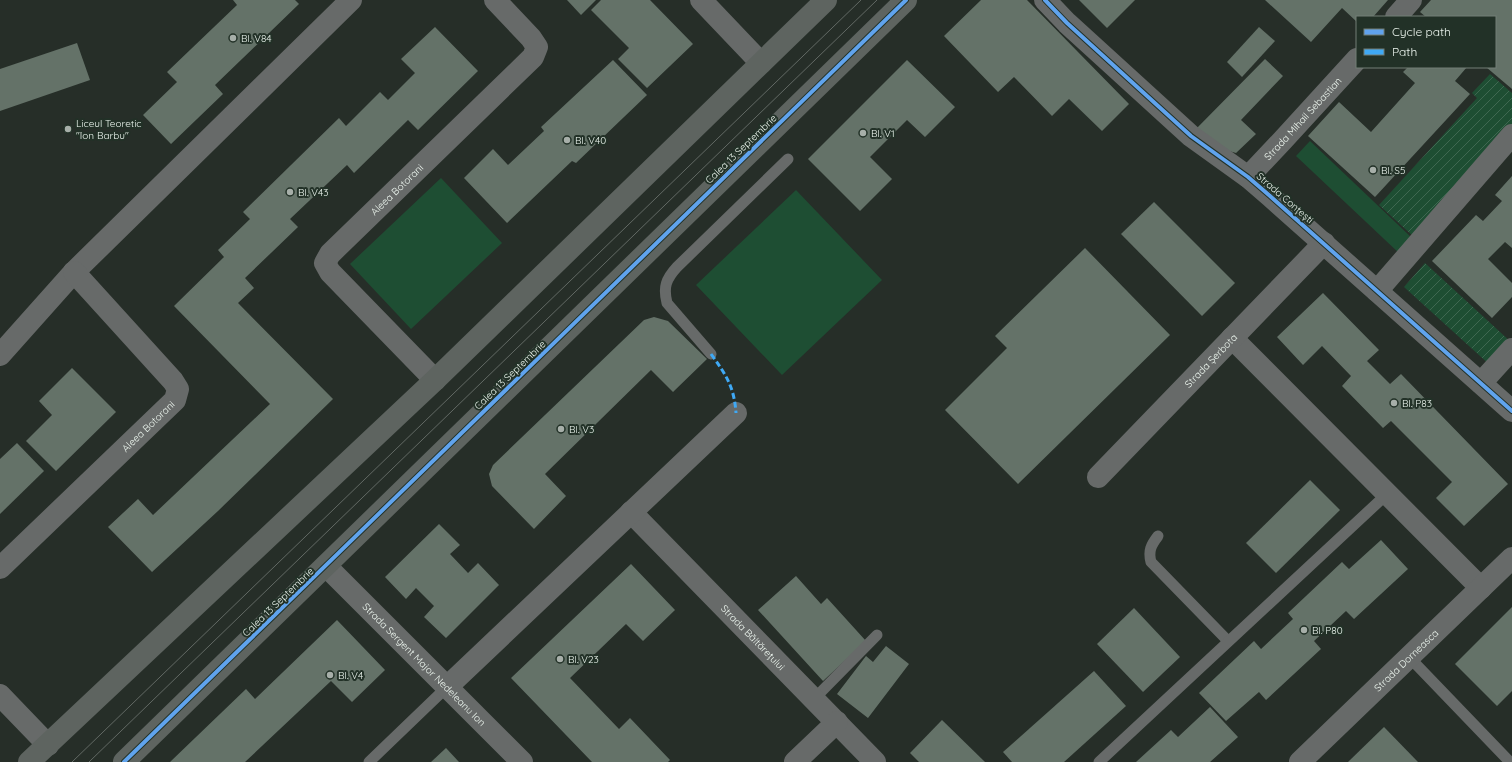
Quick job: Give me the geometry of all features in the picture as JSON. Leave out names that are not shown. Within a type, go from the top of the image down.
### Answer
[{"type":"main road","points":[[29,762],[435,380],[826,0]]},
{"type":"main road","name":"Calea 13 Septembrie","points":[[124,762],[906,0]]},
{"type":"street","name":"Aleea Botorani","points":[[435,380],[330,272],[325,263],[330,254],[533,57],[536,47],[531,38],[495,0]]},
{"type":"street","points":[[701,0],[761,63]]},
{"type":"street","name":"Strada Conțești","points":[[1045,0],[1067,23],[1190,136],[1248,176],[1512,411]]},
{"type":"street","points":[[1397,16],[1411,0]]},
{"type":"street","points":[[0,355],[74,272],[344,2]]},
{"type":"street","name":"Strada Mihail Sebastian","points":[[1248,176],[1356,60]]},
{"type":"street","points":[[1377,291],[1512,136]]},
{"type":"street","name":"Strada Șerbota","points":[[1098,477],[1324,244]]},
{"type":"street","name":"Aleea Botorani","points":[[0,568],[175,400],[178,389],[173,381],[74,272]]},
{"type":"street","points":[[1232,338],[1481,588]]},
{"type":"street","points":[[1481,383],[1512,349]]},
{"type":"street","points":[[447,687],[736,413]]},
{"type":"street","name":"Strada Băltărețului","points":[[632,512],[875,762]]},
{"type":"street","name":"Strada Dorneasca","points":[[1300,762],[1512,558]]},
{"type":"street","name":"Strada Sergent Major Nedeleanu Ion","points":[[326,566],[522,762]]},
{"type":"street","points":[[0,695],[48,745]]},
{"type":"street","points":[[795,762],[837,722]]},
{"type":"lane","points":[[711,354],[667,303],[664,292],[667,281],[677,267],[788,159]]},
{"type":"lane","points":[[1099,762],[1387,494]]},
{"type":"lane","points":[[1158,536],[1150,548],[1149,555],[1152,562],[1228,641]]},
{"type":"lane","points":[[814,699],[877,635]]},
{"type":"lane","points":[[1410,657],[1510,762]]},
{"type":"lane","points":[[369,762],[447,687]]},
{"type":"green space","points":[[1490,74],[1512,93],[1512,128],[1414,237],[1379,205],[1477,98],[1472,93]]},
{"type":"green space","points":[[1310,141],[1413,239],[1400,254],[1296,156]]},
{"type":"green space","points":[[441,178],[502,243],[411,329],[350,264]]},
{"type":"green space","points":[[796,190],[882,280],[782,375],[696,285]]},
{"type":"green space","points":[[1425,263],[1512,343],[1491,366],[1404,287]]},
{"type":"building","name":"Bl. V84","points":[[233,0],[295,0],[299,4],[215,85],[223,94],[171,144],[143,115],[177,82],[167,72],[237,5]]},
{"type":"building","points":[[567,0],[596,0],[581,15]]},
{"type":"building","points":[[601,0],[650,0],[693,44],[647,88],[618,59],[629,48],[591,10]]},
{"type":"building","points":[[981,0],[1027,0],[1129,104],[1102,131],[1069,99],[1052,116],[1014,77],[998,92],[944,36]]},
{"type":"building","points":[[1079,0],[1135,0],[1107,28]]},
{"type":"building","points":[[1265,0],[1388,0],[1374,16],[1356,16],[1356,21],[1342,8],[1311,42]]},
{"type":"building","points":[[1431,0],[1512,0],[1512,89],[1487,68],[1496,68],[1496,16],[1425,16],[1420,12]]},
{"type":"building","points":[[435,27],[478,71],[418,130],[408,120],[354,173],[347,165],[290,219],[298,227],[245,278],[254,288],[238,303],[333,399],[218,511],[152,572],[108,527],[138,499],[153,515],[270,404],[174,306],[224,257],[218,250],[250,219],[243,212],[339,118],[346,126],[380,92],[388,100],[415,73],[401,59]]},
{"type":"building","points":[[1259,27],[1275,41],[1242,77],[1227,62]]},
{"type":"building","points":[[77,43],[90,80],[0,111],[0,69]]},
{"type":"building","points":[[1265,59],[1283,76],[1241,120],[1256,134],[1236,153],[1219,148],[1195,130]]},
{"type":"building","name":"Bl. V40","points":[[613,60],[647,95],[576,163],[572,161],[507,223],[464,178],[493,149],[508,165],[544,131],[541,127]]},
{"type":"building","name":"Bl. V1","points":[[907,60],[955,107],[925,137],[907,120],[870,157],[892,179],[860,211],[808,159]]},
{"type":"building","name":"Bl. S5","points":[[1407,68],[1466,68],[1455,81],[1470,94],[1375,197],[1308,136],[1339,102],[1371,132],[1415,83],[1403,72]]},
{"type":"building","points":[[1512,176],[1512,248],[1505,242],[1488,259],[1512,283],[1512,297],[1492,318],[1432,261],[1476,215],[1483,221],[1502,201],[1495,195]]},
{"type":"building","points":[[1154,202],[1235,283],[1202,316],[1121,234]]},
{"type":"building","points":[[1085,248],[1170,335],[1018,484],[945,410],[1007,348],[995,336]]},
{"type":"building","name":"Bl. P83","points":[[1323,293],[1379,350],[1367,361],[1390,384],[1401,374],[1508,484],[1464,526],[1436,498],[1452,482],[1391,421],[1383,428],[1342,386],[1351,376],[1322,346],[1303,365],[1277,337]]},
{"type":"building","name":"Bl. V3","points":[[654,317],[668,321],[707,359],[673,392],[651,370],[545,474],[566,496],[534,529],[492,486],[489,474],[493,465],[644,320]]},
{"type":"building","points":[[72,368],[116,412],[56,471],[26,441],[52,415],[39,401]]},
{"type":"building","points":[[17,443],[44,471],[0,514],[0,459]]},
{"type":"building","points":[[1310,480],[1340,510],[1276,573],[1246,543]]},
{"type":"building","points":[[439,524],[460,545],[450,554],[468,573],[478,563],[499,585],[446,638],[424,617],[434,606],[416,588],[406,599],[385,577]]},
{"type":"building","name":"Bl. P80","points":[[1381,540],[1408,569],[1354,619],[1346,611],[1314,641],[1321,649],[1266,700],[1259,692],[1226,721],[1199,693],[1254,641],[1261,649],[1293,619],[1288,613],[1342,562],[1349,569]]},
{"type":"building","name":"Bl. V23","points":[[631,564],[675,610],[643,641],[626,624],[570,678],[619,729],[630,718],[670,760],[668,762],[592,762],[511,678]]},
{"type":"building","points":[[796,576],[821,604],[827,598],[866,641],[823,681],[758,610]]},
{"type":"building","points":[[1512,607],[1512,691],[1497,706],[1455,664]]},
{"type":"building","points":[[1134,608],[1180,657],[1143,692],[1097,644]]},
{"type":"building","points":[[337,620],[385,670],[352,702],[331,681],[245,762],[170,762],[246,689],[255,699]]},
{"type":"building","points":[[886,646],[909,664],[868,718],[837,694],[866,656],[873,662]]},
{"type":"building","points":[[1094,671],[1126,706],[1064,762],[1012,762],[1003,752]]},
{"type":"building","points":[[1210,707],[1238,737],[1210,762],[1136,762],[1171,730],[1178,737]]},
{"type":"building","points":[[942,720],[985,762],[919,762],[910,753]]},
{"type":"building","points":[[1384,727],[1418,762],[1348,762]]},
{"type":"building","points":[[446,748],[459,762],[431,762]]},
{"type":"tram line","points":[[72,762],[861,0]]},
{"type":"tram line","points":[[89,762],[877,0]]},
{"type":"marked path","points":[[711,354],[721,368],[731,388],[736,413]]},
{"type":"cycle path","points":[[124,762],[906,0]]},
{"type":"cycle path","points":[[1045,0],[1067,23],[1191,136],[1248,177],[1512,411]]},
{"type":"place","name":"Bl. V84","points":[[233,38]]},
{"type":"place","name":"Liceul Teoretic \"Ion Barbu\"","points":[[68,129]]},
{"type":"place","name":"Bl. V1","points":[[863,133]]},
{"type":"place","name":"Bl. V40","points":[[567,140]]},
{"type":"place","name":"Bl. S5","points":[[1373,170]]},
{"type":"place","name":"Bl. V43","points":[[290,192]]},
{"type":"place","name":"Bl. P83","points":[[1394,403]]},
{"type":"place","name":"Bl. V3","points":[[561,429]]},
{"type":"place","name":"Bl. P80","points":[[1304,630]]},
{"type":"place","name":"Bl. V23","points":[[560,659]]},
{"type":"place","name":"Bl. V4","points":[[330,675]]}]
